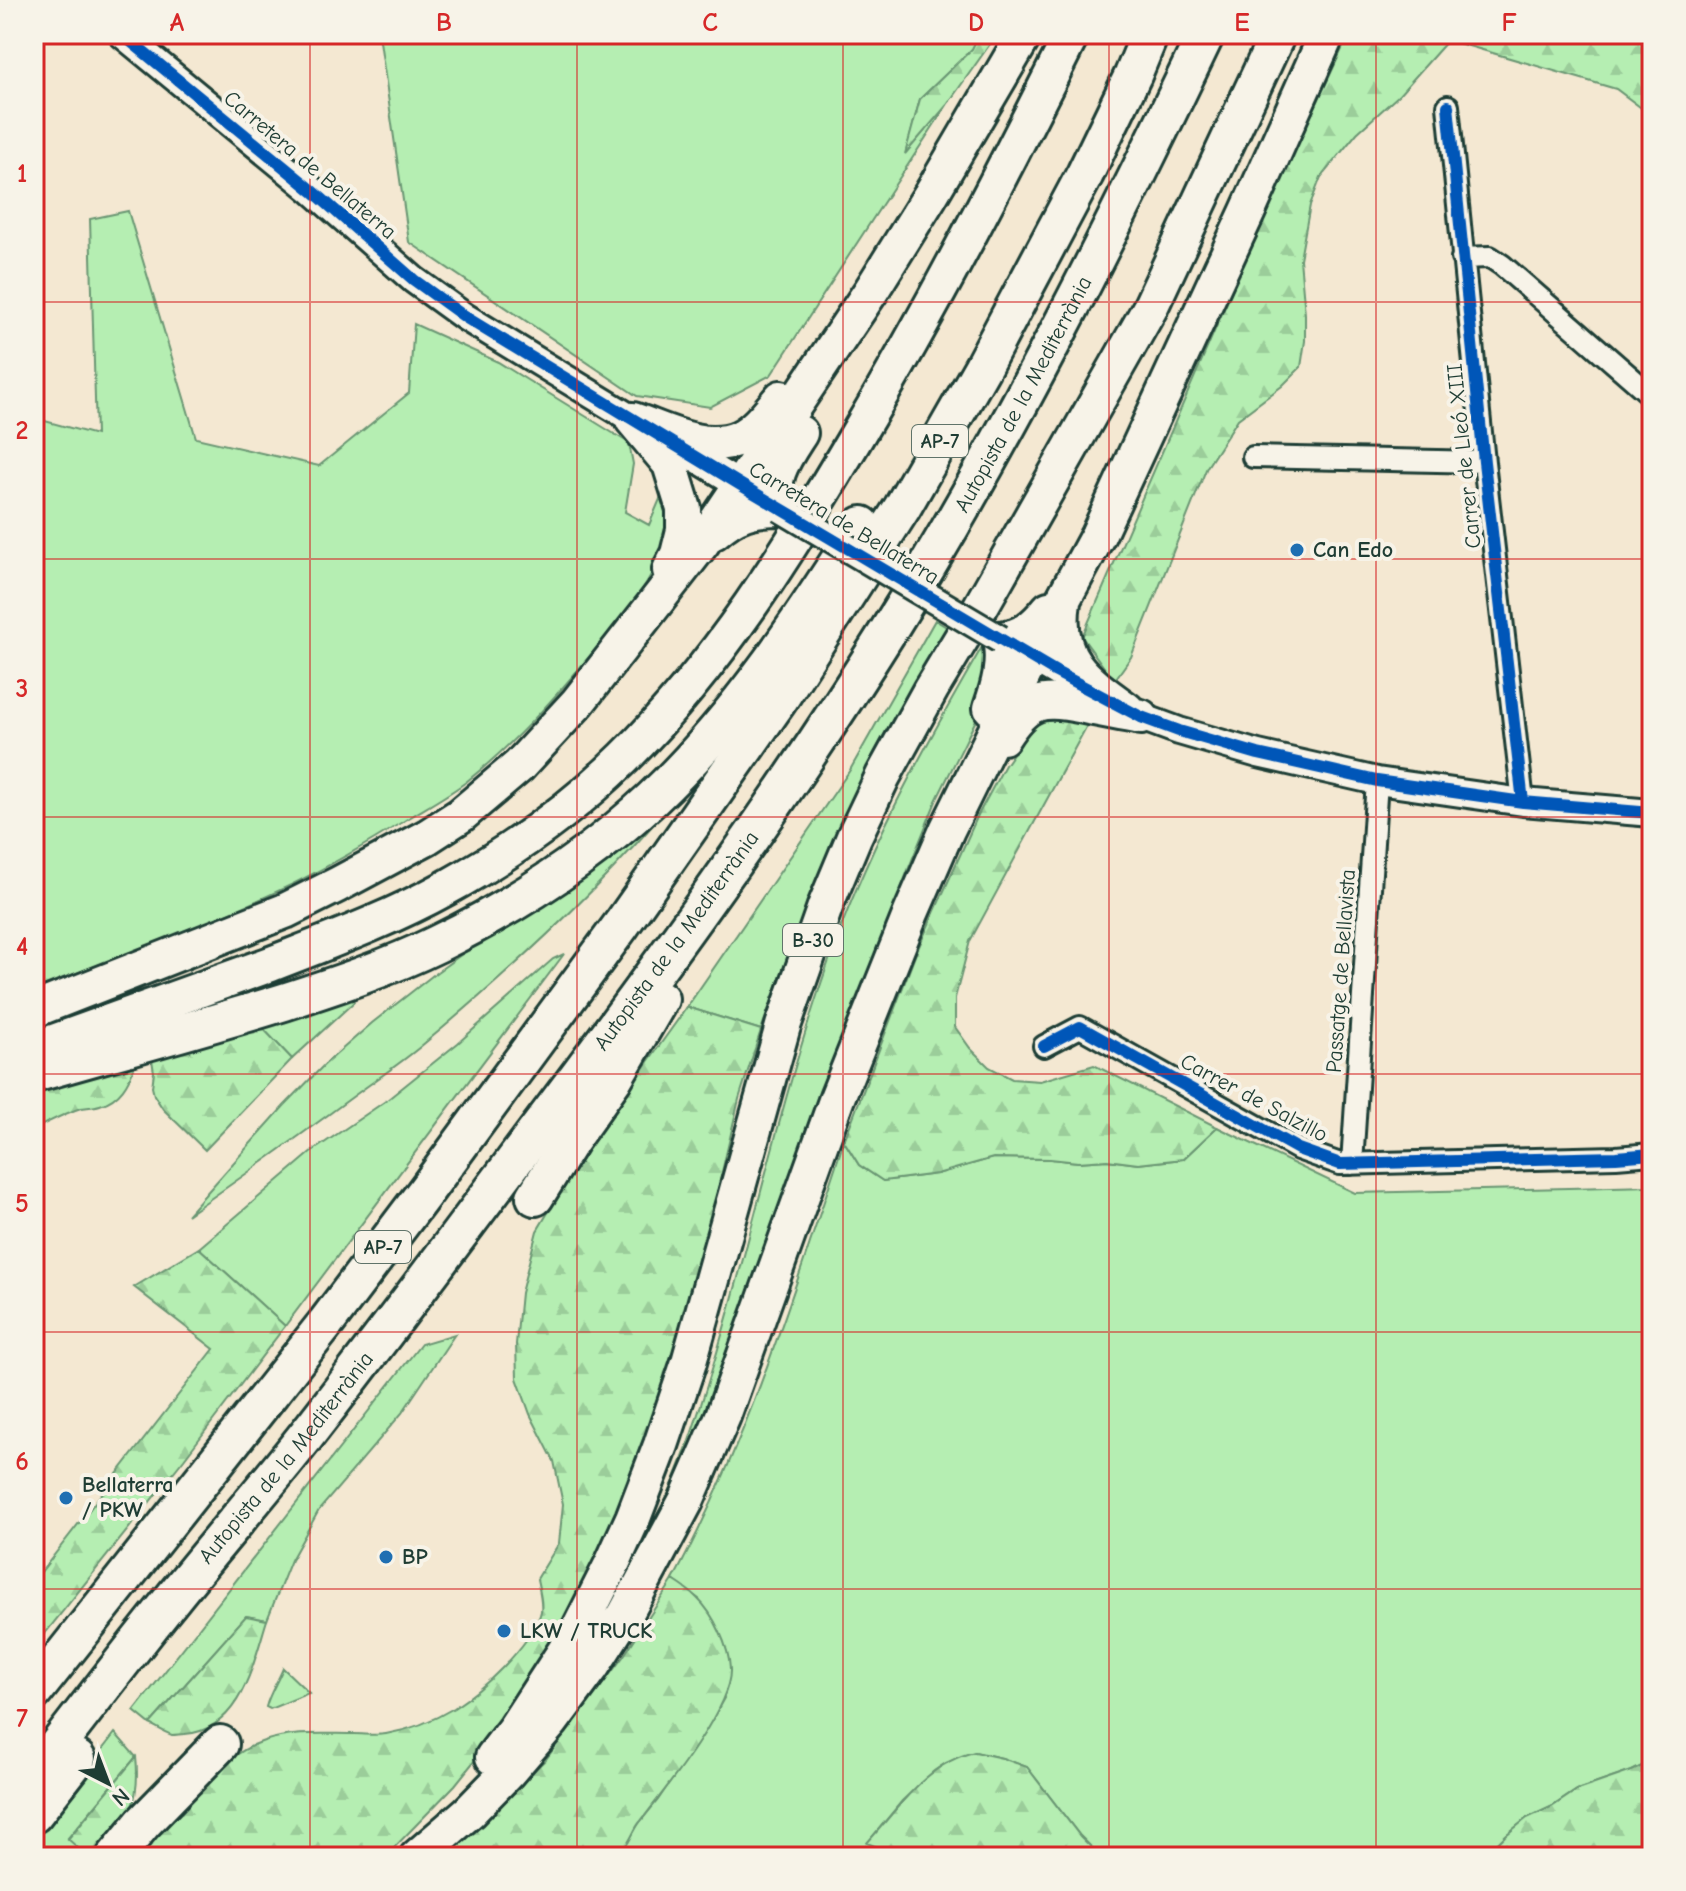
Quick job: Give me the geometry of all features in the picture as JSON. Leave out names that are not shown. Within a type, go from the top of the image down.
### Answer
[{"type":"highway","points":[[34,1010],[285,911],[389,859],[461,815],[528,757],[578,702],[702,543],[871,291],[1025,34]]},
{"type":"highway","points":[[34,1049],[229,980],[393,915],[447,887],[520,842],[575,801],[622,759],[659,722],[705,667],[825,490],[941,287],[1072,34]]},
{"type":"highway","name":"AP-7","points":[[34,1692],[326,1323],[434,1180],[622,924],[779,700],[902,508],[982,368],[1036,269],[1133,75],[1150,34]]},
{"type":"highway","name":"Autopista de la Mediterrània","points":[[34,1776],[165,1607],[302,1441],[564,1096],[764,819],[889,629],[970,493],[1081,286],[1206,34]]},
{"type":"highway","name":"B-30","points":[[400,1857],[441,1817],[515,1728],[578,1631],[612,1564],[661,1445],[689,1362],[783,1026],[854,837],[883,776],[931,689],[1150,308],[1278,34]]},
{"type":"highway","points":[[417,1857],[469,1812],[551,1722],[625,1615],[686,1501],[723,1416],[842,1084],[947,830],[1032,657],[1098,535],[1327,34]]},
{"type":"highway","points":[[34,1074],[305,995],[372,972],[437,944],[524,897],[562,872],[653,798],[731,712],[808,609],[916,435],[1026,239],[1133,75]]},
{"type":"highway","points":[[702,543],[743,512],[780,508],[774,490],[780,468],[882,300],[930,196]]},
{"type":"highway","points":[[633,420],[685,439],[710,443],[737,439],[768,413],[871,291]]},
{"type":"highway","points":[[633,420],[670,464],[684,509],[684,530],[678,554],[645,616]]},
{"type":"highway","points":[[947,830],[1000,679],[1000,639],[1020,635],[1036,624],[1070,588]]},
{"type":"highway","points":[[1070,588],[1061,619],[1070,659],[1095,686],[1134,713]]},
{"type":"highway","points":[[947,830],[1013,722],[1031,706],[1052,701],[1134,713]]},
{"type":"highway","points":[[535,1197],[613,1080],[764,819]]},
{"type":"highway","points":[[34,1814],[193,1608],[302,1441]]},
{"type":"highway","points":[[115,1857],[143,1823],[220,1744]]},
{"type":"street","name":"Carretera de Bellaterra","points":[[122,34],[313,191],[414,280],[465,317],[1000,639],[1134,713],[1179,731],[1258,754],[1377,781],[1523,802],[1652,813]]},
{"type":"street","name":"Carrer de Lleó XIII","points":[[1448,106],[1523,802]]},
{"type":"street","points":[[1462,258],[1490,257],[1502,265],[1652,396]]},
{"type":"street","points":[[1253,457],[1484,462]]},
{"type":"street","name":"Passatge de Bellavista","points":[[1352,1164],[1377,781]]},
{"type":"street","name":"Carrer de Salzillo","points":[[1044,1046],[1080,1027],[1298,1149],[1340,1164],[1652,1154]]},
{"type":"green space","points":[[379,34],[979,34],[973,48],[920,99],[906,152],[947,105],[771,375],[710,407],[637,396],[409,242]]},
{"type":"green space","points":[[979,34],[997,34],[947,105],[905,154],[920,99],[972,49]]},
{"type":"green space","points":[[1349,34],[1652,34],[1652,116],[1616,89],[1448,40],[1399,95],[1357,133],[1321,177],[1310,205],[1300,259],[1305,314],[1301,367],[1282,386],[1238,419],[1207,467],[1131,657],[1114,681],[1082,637],[1259,228]]},
{"type":"green space","points":[[128,211],[196,438],[319,466],[409,393],[414,324],[498,362],[629,443],[633,464],[625,512],[649,525],[663,492],[668,511],[667,530],[655,568],[621,618],[542,711],[466,782],[364,846],[262,899],[34,989],[34,418],[96,435],[90,219]]},
{"type":"green space","points":[[935,620],[948,628],[886,730],[853,797],[811,896],[761,1030],[687,1007],[850,770]]},
{"type":"green space","points":[[982,647],[987,652],[986,694],[908,870],[846,1034],[729,1370],[632,1575],[671,1488],[710,1377],[790,1085],[841,927],[896,804]]},
{"type":"green space","points":[[1045,718],[1090,720],[970,941],[955,998],[955,1027],[989,1067],[1012,1079],[1040,1081],[1094,1065],[1217,1127],[1183,1159],[1138,1164],[1107,1160],[1078,1162],[993,1158],[937,1174],[883,1181],[859,1165],[844,1141],[916,953],[978,815],[1005,765],[1030,729]]},
{"type":"green space","points":[[670,805],[582,900],[453,1019],[395,1067],[187,1215],[284,1106],[372,1023],[437,972]]},
{"type":"green space","points":[[564,954],[285,1326],[199,1248],[314,1150],[387,1100],[458,1043],[553,959]]},
{"type":"green space","points":[[350,992],[354,1002],[292,1059],[256,1021]]},
{"type":"green space","points":[[687,1007],[761,1030],[739,1099],[702,1258],[671,1368],[606,1549],[504,1724],[455,1785],[385,1857],[133,1857],[194,1791],[228,1760],[246,1749],[286,1736],[382,1735],[421,1724],[454,1708],[478,1690],[526,1641],[541,1611],[537,1579],[559,1543],[563,1504],[554,1461],[530,1414],[517,1378],[516,1344],[521,1293],[537,1231],[589,1144]]},
{"type":"green space","points":[[256,1021],[292,1059],[205,1150],[163,1109],[154,1095],[152,1060],[135,1064],[130,1078],[113,1099],[98,1106],[75,1110],[34,1129],[34,1083]]},
{"type":"green space","points":[[1217,1127],[1355,1193],[1652,1186],[1652,1761],[1577,1790],[1527,1818],[1484,1857],[1101,1857],[1080,1836],[1027,1767],[975,1752],[934,1771],[902,1801],[868,1842],[897,1857],[608,1857],[624,1848],[724,1698],[699,1599],[673,1580],[747,1419],[788,1309],[844,1141],[859,1165],[883,1181],[937,1174],[993,1158],[1078,1162],[1107,1160],[1138,1164],[1183,1159]]},
{"type":"green space","points":[[199,1248],[285,1326],[43,1636],[34,1628],[34,1581],[214,1349],[134,1287]]},
{"type":"green space","points":[[455,1334],[402,1413],[319,1510],[291,1560],[267,1620],[246,1616],[150,1724],[134,1711],[421,1344]]},
{"type":"green space","points":[[673,1580],[697,1598],[715,1622],[729,1660],[728,1685],[695,1748],[626,1845],[608,1857],[444,1857],[546,1759],[623,1657]]},
{"type":"green space","points":[[246,1616],[267,1620],[250,1674],[232,1708],[204,1730],[185,1734],[172,1735],[150,1724]]},
{"type":"green space","points":[[283,1668],[309,1693],[270,1709],[266,1707],[267,1702]]},
{"type":"green space","points":[[115,1733],[136,1757],[68,1838],[88,1857],[34,1857],[34,1838]]},
{"type":"green space","points":[[975,1752],[1027,1767],[1080,1836],[1101,1857],[897,1857],[867,1843],[928,1776],[958,1757]]},
{"type":"green space","points":[[136,1757],[136,1787],[126,1822],[102,1857],[88,1857],[68,1839]]},
{"type":"green space","points":[[1652,1761],[1652,1857],[1484,1857],[1527,1818],[1577,1790]]},
{"type":"cycle path","points":[[122,34],[313,191],[414,280],[465,317],[1056,672],[1141,717],[1258,754],[1377,781],[1523,802],[1652,813]]},
{"type":"cycle path","points":[[1448,106],[1523,802]]},
{"type":"cycle path","points":[[1044,1046],[1080,1027],[1298,1149],[1340,1164],[1652,1154]]},
{"type":"place","name":"Can Edo","points":[[1297,550]]},
{"type":"place","name":"Bellaterra / PKW","points":[[66,1498]]},
{"type":"place","name":"BP","points":[[386,1557]]},
{"type":"place","name":"LKW / TRUCK","points":[[504,1631]]}]
